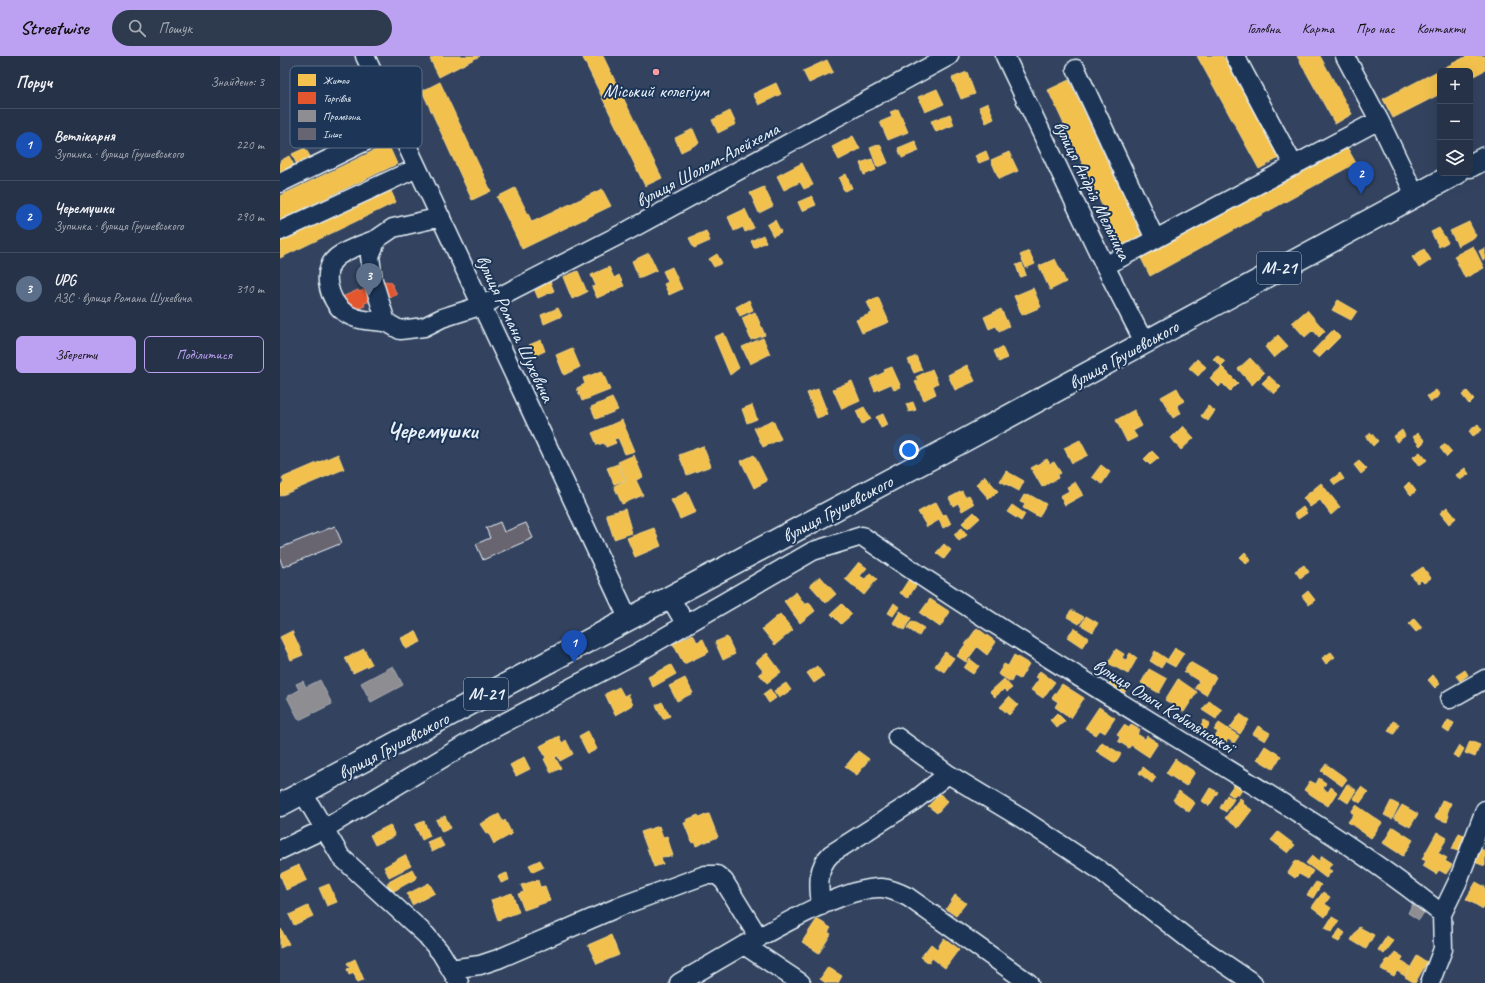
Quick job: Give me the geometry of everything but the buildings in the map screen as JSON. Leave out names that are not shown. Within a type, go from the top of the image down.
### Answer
[{"type":"highway","points":[[1473,164],[1485,158]]},
{"type":"highway","name":"вулиця Грушевського","points":[[280,805],[628,618],[670,597],[1451,176]]},
{"type":"street","name":"вулиця Романа Шухевича","points":[[365,56],[370,66]]},
{"type":"street","name":"вулиця Шолом-Алейхема","points":[[386,322],[400,330],[424,327],[442,318],[483,305],[629,230],[949,56]]},
{"type":"street","name":"вулиця Андрія Мельника","points":[[1005,56],[1105,266],[1144,342]]},
{"type":"street","points":[[1235,56],[1294,166]]},
{"type":"street","points":[[1345,56],[1379,120],[1414,195]]},
{"type":"street","points":[[1076,69],[1155,239]]},
{"type":"street","points":[[1105,266],[1379,120]]},
{"type":"street","points":[[280,183],[352,148]]},
{"type":"street","name":"вулиця Романа Шухевича","points":[[409,148],[628,618]]},
{"type":"street","points":[[280,231],[417,168]]},
{"type":"street","points":[[377,240],[370,256],[373,280],[386,322],[364,321],[344,312],[333,298],[328,280],[328,267],[336,257],[377,240],[393,228],[441,217]]},
{"type":"street","name":"вулиця Ольги Кобилянської","points":[[686,625],[813,551],[862,536],[929,582],[1293,810],[1403,882],[1442,914]]},
{"type":"street","points":[[280,850],[324,829],[483,734],[637,653],[686,625],[670,597]]},
{"type":"street","points":[[1450,699],[1485,679]]},
{"type":"street","points":[[897,737],[948,774],[1021,818],[1100,871],[1191,941],[1253,983]]},
{"type":"street","points":[[821,906],[819,880],[820,869],[824,860],[914,801],[948,774]]},
{"type":"street","points":[[304,793],[324,829],[332,839],[341,857],[426,935],[454,976],[498,959],[621,906],[705,875],[717,875],[724,880],[752,942],[802,983]]},
{"type":"street","points":[[1430,983],[1443,948],[1442,914],[1458,881],[1485,810]]},
{"type":"street","points":[[679,983],[752,942],[821,906],[857,890],[883,888],[895,891],[908,897],[1029,983]]},
{"type":"place","name":"Міський колегіум","points":[[656,72]]},
{"type":"place","name":"Черемушки","points":[[1361,194]]},
{"type":"place","name":"UPG","points":[[369,296]]},
{"type":"place","name":"Ветлікарня","points":[[574,663]]},
{"type":"district","name":"Черемушки","points":[[432,430]]}]
